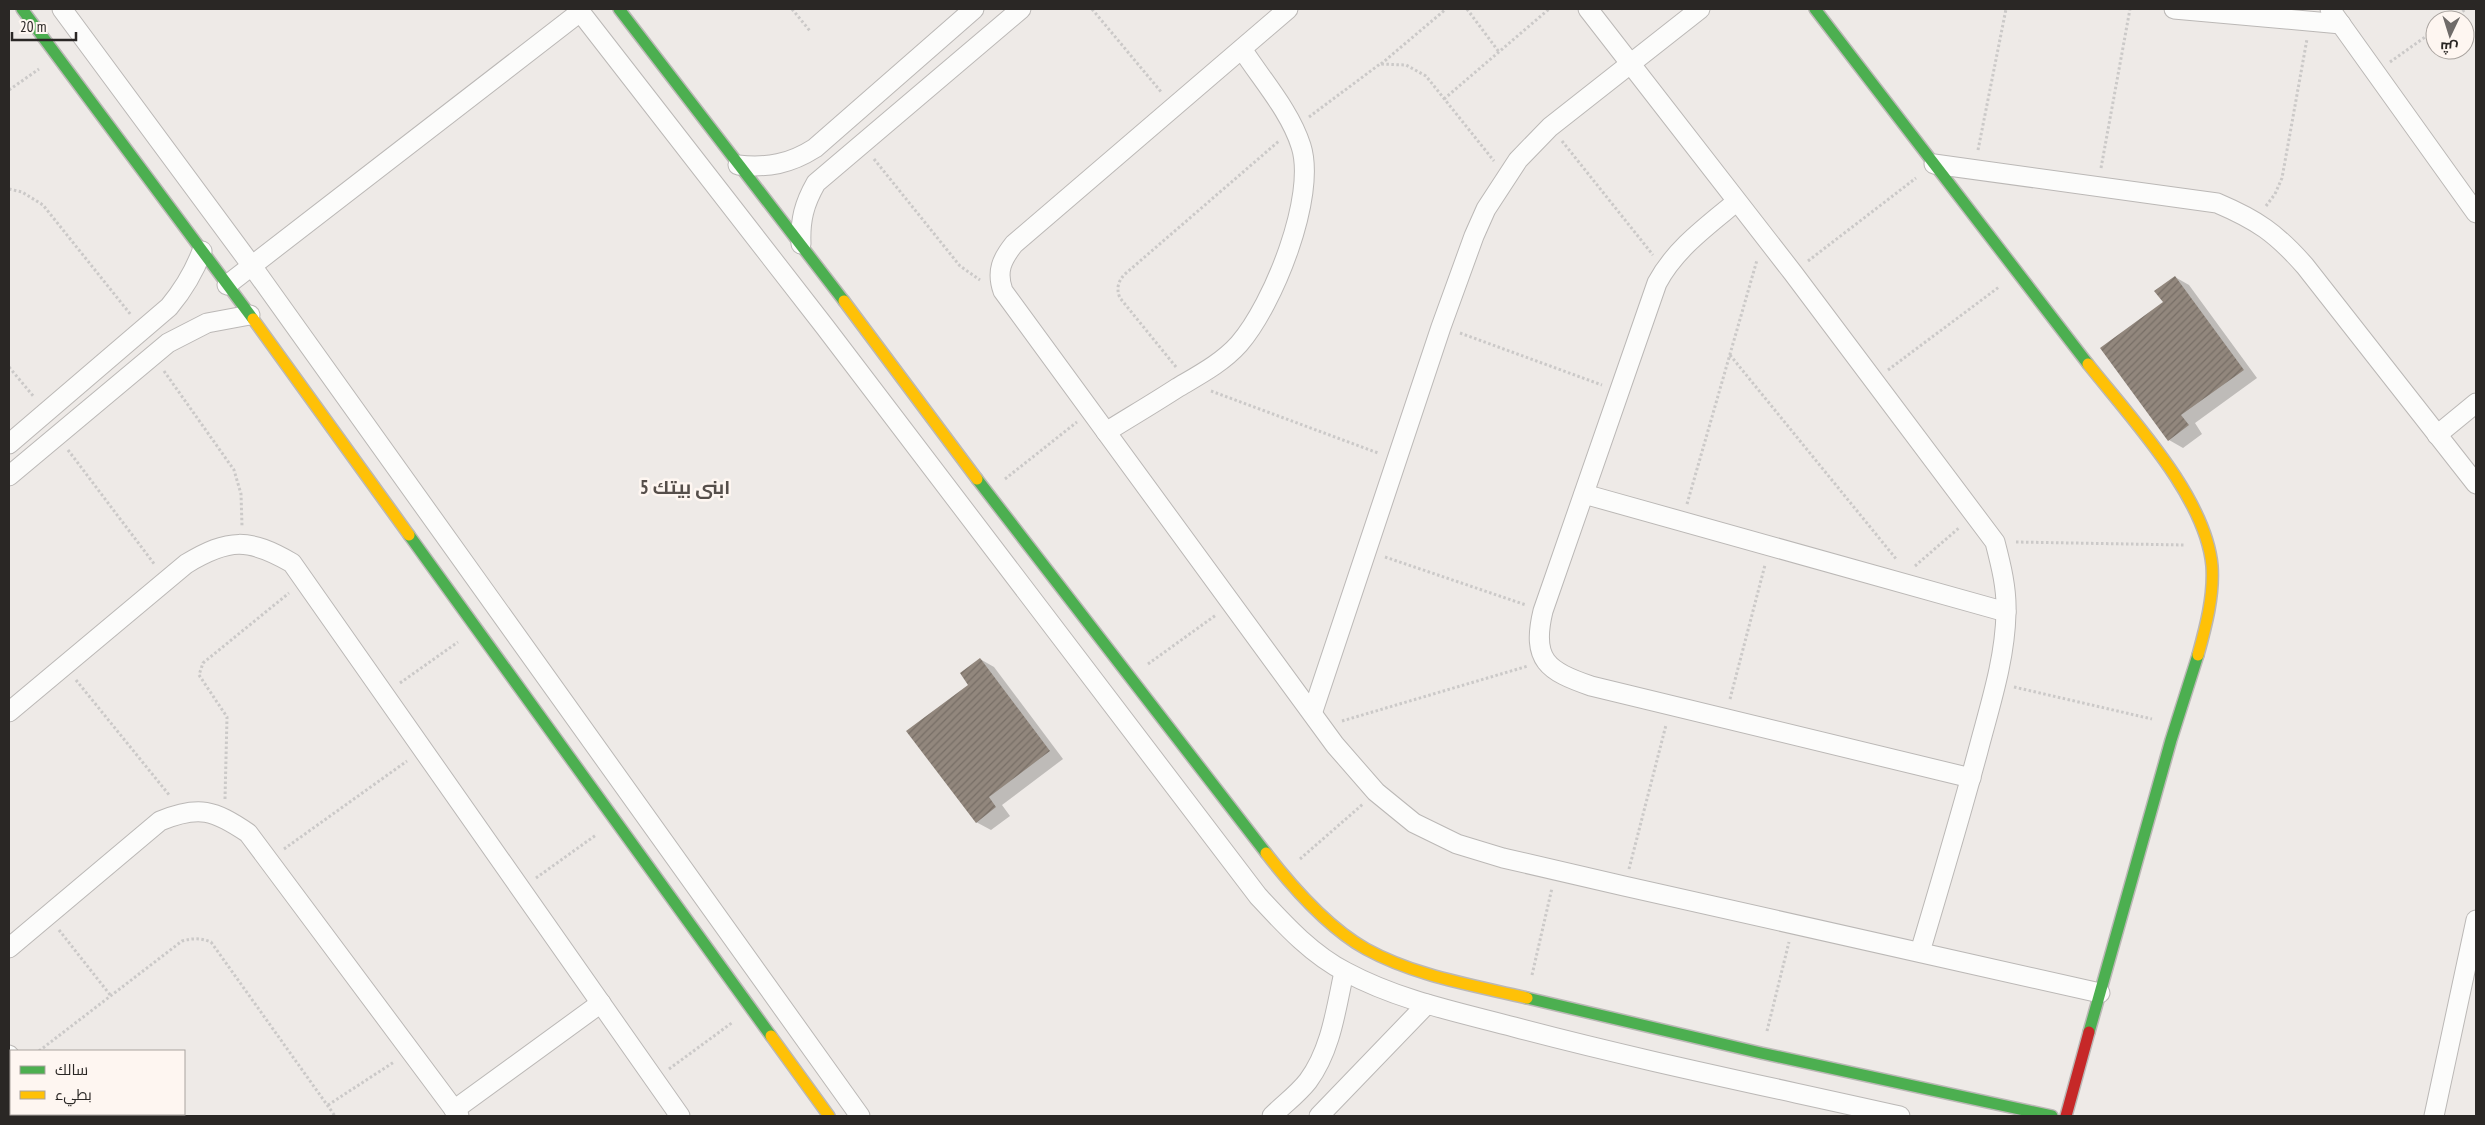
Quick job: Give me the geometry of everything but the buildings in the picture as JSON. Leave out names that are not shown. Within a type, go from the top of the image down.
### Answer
[{"type":"street","points":[[22,9],[250,315],[829,1116]]},
{"type":"street","points":[[62,9],[252,266],[860,1116]]},
{"type":"street","points":[[619,9],[738,165],[802,244],[987,493],[1282,874],[1328,920],[1356,942],[1396,963],[1432,976],[1762,1053],[2052,1116]]},
{"type":"street","points":[[738,165],[758,168],[779,165],[798,159],[815,148],[974,9]]},
{"type":"street","points":[[1288,9],[1014,244],[1000,266],[999,278],[1003,291],[1312,711],[1335,745],[1376,792],[1414,823],[1457,844],[1624,886],[2100,993]]},
{"type":"street","points":[[1588,9],[1793,273],[1995,542],[2003,575],[2006,612],[2003,651],[1997,683],[1971,778],[1920,952]]},
{"type":"street","points":[[1312,711],[1398,461],[1441,326],[1474,236],[1486,209],[1506,176],[1550,127],[1700,9]]},
{"type":"street","points":[[1815,9],[2178,480],[2197,511],[2209,546],[2212,579],[2209,612],[2175,725],[2066,1116]]},
{"type":"street","points":[[2174,9],[2310,21],[2336,16],[2476,213]]},
{"type":"street","points":[[227,285],[579,10],[825,327],[1258,896],[1297,938],[1344,972],[1384,991],[1427,1004],[1569,1042],[1900,1116]]},
{"type":"street","points":[[802,244],[800,222],[806,202],[816,183],[1014,11]]},
{"type":"street","points":[[1106,432],[1212,367],[1239,344],[1278,276],[1301,214],[1306,170],[1302,148],[1294,128],[1242,49]]},
{"type":"street","points":[[815,148],[831,168]]},
{"type":"street","points":[[1934,164],[2217,203],[2251,217],[2281,239],[2305,266],[2476,484]]},
{"type":"street","points":[[1736,202],[1687,244],[1664,269],[1649,304],[1543,611],[1538,631],[1539,647],[1546,661],[1557,672],[1591,686],[1971,778]]},
{"type":"street","points":[[9,444],[169,307],[183,290],[194,271],[202,251]]},
{"type":"street","points":[[9,476],[168,343],[207,323],[250,315]]},
{"type":"street","points":[[148,325],[168,343]]},
{"type":"street","points":[[2437,435],[2476,403]]},
{"type":"street","points":[[1584,494],[1770,546],[1913,580],[2006,612]]},
{"type":"street","points":[[417,548],[440,529]]},
{"type":"street","points":[[9,712],[186,564],[210,549],[239,544],[267,549],[292,563],[680,1116]]},
{"type":"street","points":[[9,948],[160,821],[183,812],[203,812],[224,817],[248,834],[456,1113],[601,1004]]},
{"type":"street","points":[[2434,1116],[2476,920]]},
{"type":"street","points":[[1272,1116],[1307,1082],[1318,1065],[1326,1046],[1344,972]]},
{"type":"street","points":[[1319,1116],[1427,1004]]},
{"type":"path","points":[[792,9],[810,31]]},
{"type":"path","points":[[1092,9],[1174,107]]},
{"type":"path","points":[[1398,461],[1188,382],[1120,298],[1118,293],[1119,283],[1125,274],[1294,128],[1380,64],[1446,9]]},
{"type":"path","points":[[1467,9],[1499,52]]},
{"type":"path","points":[[1444,99],[1550,9]]},
{"type":"path","points":[[1974,170],[2006,9]]},
{"type":"path","points":[[2098,187],[2130,9]]},
{"type":"path","points":[[2251,217],[2265,207],[2275,194],[2282,178],[2310,21]]},
{"type":"path","points":[[2375,72],[2425,37]]},
{"type":"path","points":[[9,90],[57,55]]},
{"type":"path","points":[[1380,64],[1406,65],[1426,76],[1506,176]]},
{"type":"path","points":[[1550,127],[1664,269]]},
{"type":"path","points":[[861,143],[960,266],[1003,291]]},
{"type":"path","points":[[1793,273],[1934,164]]},
{"type":"path","points":[[9,189],[22,192],[42,205],[148,325]]},
{"type":"path","points":[[1682,522],[1764,236]]},
{"type":"path","points":[[1874,380],[2018,273]]},
{"type":"path","points":[[1441,326],[1619,391]]},
{"type":"path","points":[[1730,355],[1913,580],[1974,514]]},
{"type":"path","points":[[153,356],[234,470],[242,502],[243,519],[239,544]]},
{"type":"path","points":[[9,367],[47,412]]},
{"type":"path","points":[[987,493],[1091,411]]},
{"type":"path","points":[[57,436],[167,580]]},
{"type":"path","points":[[1995,542],[2209,546]]},
{"type":"path","points":[[1725,719],[1770,546]]},
{"type":"path","points":[[1367,550],[1543,611]]},
{"type":"path","points":[[224,817],[226,717],[199,676],[200,669],[203,663],[305,580]]},
{"type":"path","points":[[1130,677],[1233,603]]},
{"type":"path","points":[[385,693],[476,630]]},
{"type":"path","points":[[1323,727],[1546,661]]},
{"type":"path","points":[[64,666],[183,812]]},
{"type":"path","points":[[1997,683],[2175,725]]},
{"type":"path","points":[[1624,886],[1671,706]]},
{"type":"path","points":[[268,860],[424,749]]},
{"type":"path","points":[[1282,874],[1376,792]]},
{"type":"path","points":[[522,889],[616,822]]},
{"type":"path","points":[[1527,997],[1556,870]]},
{"type":"path","points":[[47,916],[111,996]]},
{"type":"path","points":[[1762,1053],[1794,924]]},
{"type":"path","points":[[40,1050],[182,941],[197,938],[211,942],[335,1116]]},
{"type":"path","points":[[655,1080],[751,1009]]},
{"type":"path","points":[[328,1105],[410,1051]]},
{"type":"traffic: fast","points":[[22,9],[253,319]]},
{"type":"traffic: fast","points":[[619,9],[844,301]]},
{"type":"traffic: fast","points":[[1815,9],[2088,364]]},
{"type":"traffic: fast","points":[[977,479],[1266,853]]},
{"type":"traffic: fast","points":[[409,535],[771,1036]]},
{"type":"traffic: fast","points":[[2089,1032],[2171,740],[2198,655]]},
{"type":"traffic: fast","points":[[1527,998],[1761,1053],[2052,1116]]},
{"type":"traffic: slow","points":[[844,301],[977,479]]},
{"type":"traffic: slow","points":[[253,319],[409,535]]},
{"type":"traffic: slow","points":[[2088,364],[2164,459],[2196,513],[2207,540],[2212,566],[2212,588],[2198,655]]},
{"type":"traffic: slow","points":[[1266,853],[1311,906],[1338,930],[1366,949],[1424,973],[1527,998]]},
{"type":"traffic: slow","points":[[771,1036],[829,1116]]},
{"type":"traffic: jam","points":[[2066,1116],[2089,1032]]},
{"type":"district","name":"ابنى بيتك 5","points":[[685,487]]}]
